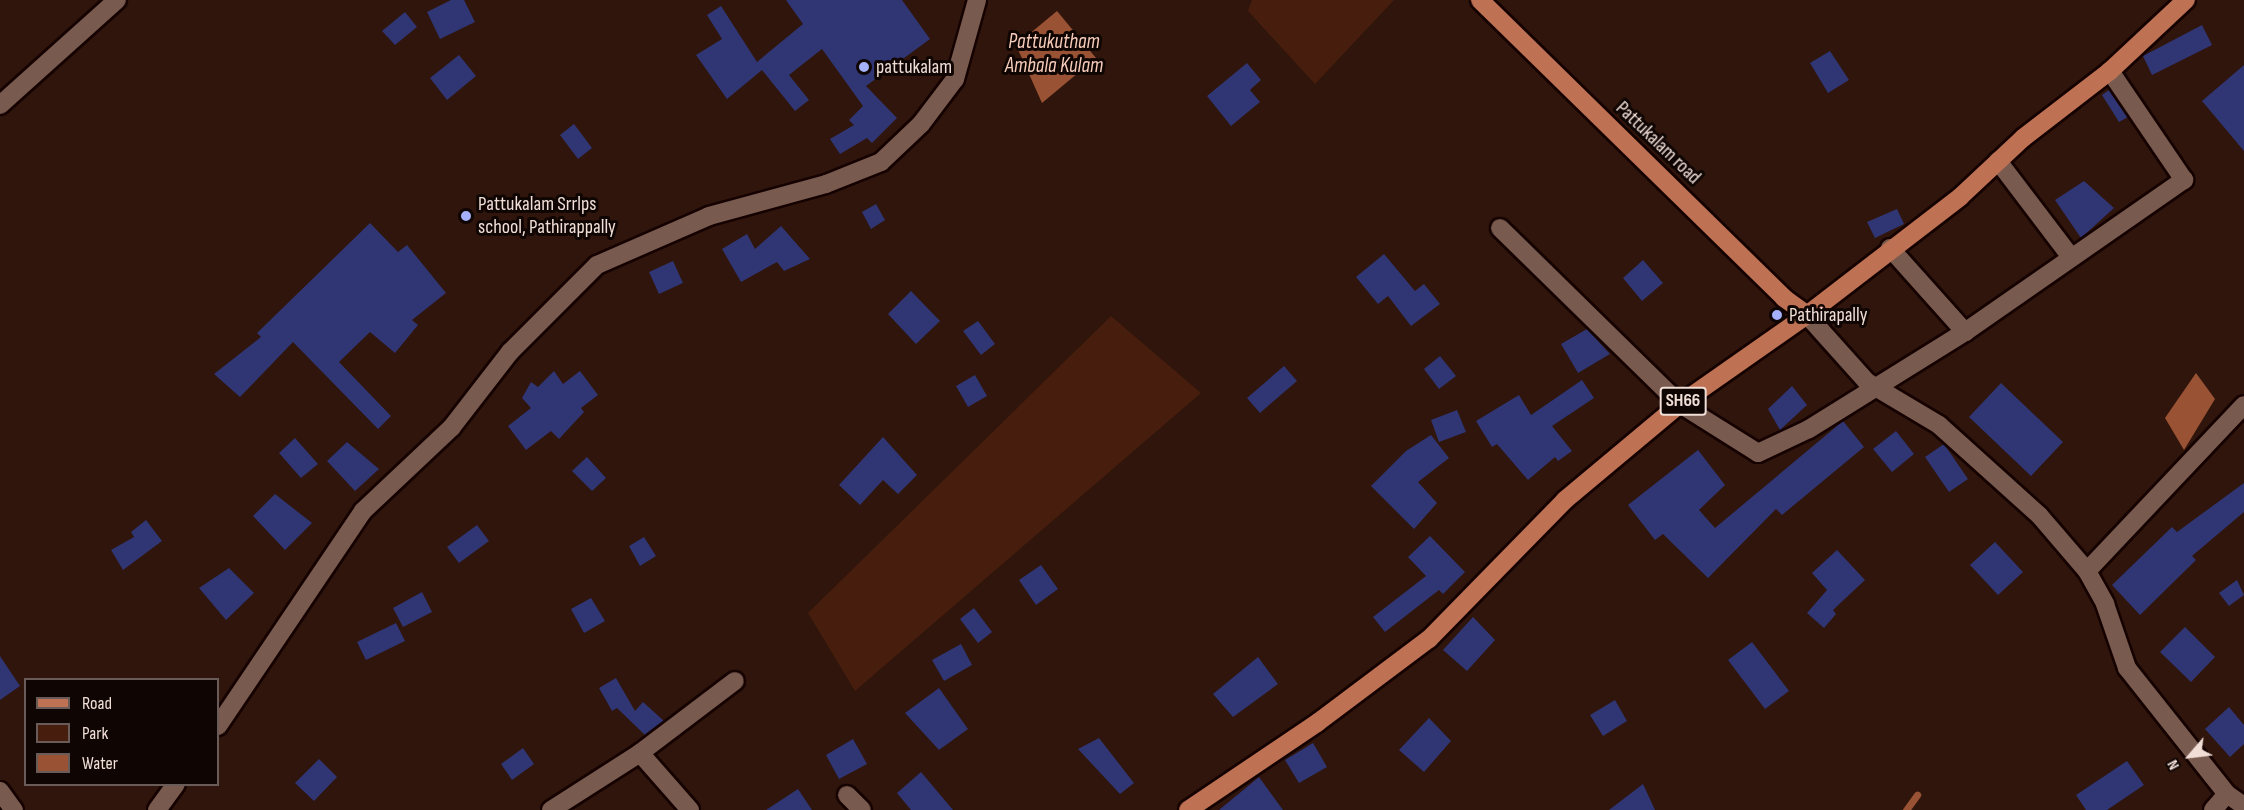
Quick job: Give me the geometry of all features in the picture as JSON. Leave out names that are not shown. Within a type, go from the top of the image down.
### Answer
[{"type":"main road","name":"Pattukalam road","points":[[1480,0],[1784,298],[1807,315]]},
{"type":"main road","name":"SH66","points":[[1188,810],[1317,723],[1429,639],[1565,500],[1680,404],[1807,315],[1890,248],[1960,197],[1998,161],[2110,71],[2186,0]]},
{"type":"street","points":[[0,105],[117,0]]},
{"type":"street","points":[[219,725],[363,511],[452,427],[510,352],[597,265],[709,216],[826,184],[881,162],[921,124],[955,79],[977,0]]},
{"type":"street","points":[[1500,228],[1680,404],[1758,453],[1876,387],[1965,332],[2184,180],[2110,71]]},
{"type":"street","points":[[1998,161],[2071,257]]},
{"type":"street","points":[[1890,248],[1965,332]]},
{"type":"street","points":[[1807,315],[1876,387],[1939,425],[2039,514],[2087,571],[2105,604],[2127,668],[2227,794],[2244,806]]},
{"type":"street","points":[[2087,571],[2244,405]]},
{"type":"street","points":[[551,810],[640,753],[735,681]]},
{"type":"street","points":[[640,753],[690,810]]},
{"type":"street","points":[[157,810],[175,786]]},
{"type":"street","points":[[0,791],[14,810]]},
{"type":"street","points":[[2213,810],[2227,794]]},
{"type":"street","points":[[847,795],[862,810]]},
{"type":"green space","points":[[1252,0],[1394,0],[1315,84],[1248,11]]},
{"type":"green space","points":[[1111,316],[1201,393],[855,691],[808,613]]},
{"type":"water","name":"Pattukutham Ambala Kulam","points":[[1057,11],[1096,58],[1042,103],[1016,45]]},
{"type":"water","points":[[2196,373],[2215,399],[2184,450],[2165,418]]},
{"type":"building","points":[[451,0],[464,0],[475,22],[440,39],[427,12]]},
{"type":"building","points":[[786,0],[902,0],[930,39],[866,86],[897,118],[872,143],[867,138],[840,154],[830,139],[854,125],[849,120],[863,106],[822,49],[789,75],[809,100],[795,111],[762,70],[727,99],[696,55],[722,39],[707,15],[721,6],[757,62],[803,24]]},
{"type":"building","points":[[405,12],[417,27],[395,45],[382,31]]},
{"type":"building","points":[[2202,25],[2212,45],[2152,75],[2143,56]]},
{"type":"building","points":[[1830,51],[1849,80],[1828,93],[1810,63]]},
{"type":"building","points":[[459,55],[476,76],[447,100],[430,78]]},
{"type":"building","points":[[1247,63],[1261,80],[1250,90],[1260,102],[1231,126],[1207,96]]},
{"type":"building","points":[[2244,65],[2244,151],[2202,101]]},
{"type":"building","points":[[2109,90],[2128,117],[2119,122],[2102,95]]},
{"type":"building","points":[[574,124],[592,148],[578,159],[560,135]]},
{"type":"building","points":[[2084,181],[2114,208],[2081,238],[2055,200]]},
{"type":"building","points":[[876,204],[885,220],[871,229],[862,212]]},
{"type":"building","points":[[1897,209],[1904,224],[1875,238],[1867,222]]},
{"type":"building","points":[[370,223],[398,252],[407,245],[446,293],[412,320],[418,325],[395,353],[370,332],[339,362],[391,416],[378,429],[293,342],[240,397],[214,374],[261,337],[257,333]]},
{"type":"building","points":[[781,226],[810,259],[784,271],[777,262],[741,282],[722,249],[747,234],[755,249]]},
{"type":"building","points":[[1384,254],[1415,291],[1424,284],[1440,304],[1411,326],[1388,296],[1378,304],[1356,277]]},
{"type":"building","points":[[1643,260],[1663,283],[1642,301],[1623,278]]},
{"type":"building","points":[[673,261],[683,283],[659,294],[649,272]]},
{"type":"building","points":[[911,291],[940,321],[916,344],[888,314]]},
{"type":"building","points":[[978,321],[995,344],[981,355],[963,331]]},
{"type":"building","points":[[1587,329],[1610,354],[1578,373],[1561,344]]},
{"type":"building","points":[[1440,356],[1456,376],[1439,389],[1424,369]]},
{"type":"building","points":[[1284,366],[1297,381],[1260,413],[1247,398]]},
{"type":"building","points":[[554,371],[563,384],[580,371],[598,395],[581,408],[584,412],[559,439],[551,431],[526,450],[508,426],[531,408],[522,398],[531,382],[538,387]]},
{"type":"building","points":[[975,375],[987,396],[968,407],[956,386]]},
{"type":"building","points":[[1582,380],[1594,398],[1552,426],[1572,451],[1558,461],[1555,457],[1528,480],[1497,444],[1492,447],[1476,421],[1519,395],[1531,415]]},
{"type":"building","points":[[2001,383],[2063,442],[2031,476],[1969,417]]},
{"type":"building","points":[[1792,386],[1807,405],[1780,430],[1768,409]]},
{"type":"building","points":[[1457,410],[1466,432],[1439,442],[1431,420]]},
{"type":"building","points":[[1843,421],[1864,447],[1782,515],[1776,509],[1708,578],[1663,534],[1655,540],[1628,505],[1698,450],[1725,485],[1699,510],[1715,528]]},
{"type":"building","points":[[1896,431],[1914,454],[1892,472],[1873,449]]},
{"type":"building","points":[[1431,435],[1449,458],[1418,482],[1437,503],[1414,529],[1371,486],[1406,451]]},
{"type":"building","points":[[883,437],[917,475],[898,494],[883,480],[860,505],[839,485]]},
{"type":"building","points":[[295,438],[318,464],[301,478],[279,453]]},
{"type":"building","points":[[347,442],[379,469],[355,491],[327,461]]},
{"type":"building","points":[[1944,444],[1968,479],[1949,492],[1925,457]]},
{"type":"building","points":[[587,457],[606,478],[592,491],[572,471]]},
{"type":"building","points":[[2244,483],[2244,512],[2192,556],[2196,560],[2140,615],[2112,585],[2172,527],[2177,532]]},
{"type":"building","points":[[275,494],[312,523],[285,550],[253,516]]},
{"type":"building","points":[[146,520],[162,541],[123,570],[111,550],[134,537],[131,532]]},
{"type":"building","points":[[477,525],[489,541],[459,563],[447,547]]},
{"type":"building","points":[[1430,536],[1465,572],[1443,594],[1439,590],[1385,632],[1373,617],[1426,576],[1408,557]]},
{"type":"building","points":[[644,537],[656,556],[640,566],[629,546]]},
{"type":"building","points":[[1995,542],[2023,572],[1998,595],[1970,565]]},
{"type":"building","points":[[1837,550],[1865,580],[1833,610],[1836,614],[1824,628],[1807,613],[1827,590],[1812,573]]},
{"type":"building","points":[[1041,565],[1058,589],[1036,605],[1019,580]]},
{"type":"building","points":[[229,568],[254,593],[226,620],[199,588]]},
{"type":"building","points":[[2237,580],[2244,595],[2229,606],[2219,593]]},
{"type":"building","points":[[422,592],[432,612],[403,627],[393,608]]},
{"type":"building","points":[[591,598],[605,621],[584,633],[571,609]]},
{"type":"building","points":[[974,608],[992,632],[978,643],[960,619]]},
{"type":"building","points":[[1473,617],[1495,640],[1467,671],[1443,650]]},
{"type":"building","points":[[396,623],[405,641],[366,660],[357,642]]},
{"type":"building","points":[[2185,627],[2215,657],[2191,682],[2160,652]]},
{"type":"building","points":[[1752,642],[1789,691],[1765,709],[1728,660]]},
{"type":"building","points":[[961,644],[972,665],[944,681],[932,660]]},
{"type":"building","points":[[0,656],[20,686],[0,700]]},
{"type":"building","points":[[1258,657],[1278,684],[1233,717],[1213,694]]},
{"type":"building","points":[[616,678],[635,711],[643,702],[664,721],[645,735],[617,708],[612,711],[599,688]]},
{"type":"building","points":[[939,688],[968,729],[939,750],[905,713]]},
{"type":"building","points":[[1615,700],[1627,721],[1603,736],[1590,715]]},
{"type":"building","points":[[2229,707],[2244,725],[2244,744],[2230,757],[2205,729]]},
{"type":"building","points":[[1429,718],[1451,741],[1424,772],[1399,750]]},
{"type":"building","points":[[1099,738],[1134,783],[1120,794],[1078,749]]},
{"type":"building","points":[[853,739],[867,764],[839,779],[826,755]]},
{"type":"building","points":[[1313,743],[1327,767],[1299,783],[1285,760]]},
{"type":"building","points":[[523,748],[534,764],[512,780],[501,764]]},
{"type":"building","points":[[319,759],[337,777],[314,801],[295,783]]},
{"type":"building","points":[[2127,761],[2144,785],[2107,810],[2086,810],[2076,795]]},
{"type":"building","points":[[921,772],[953,810],[911,810],[897,793]]},
{"type":"building","points":[[1259,777],[1283,810],[1219,810]]},
{"type":"building","points":[[1643,784],[1655,810],[1609,810]]},
{"type":"building","points":[[798,789],[812,810],[766,810]]},
{"type":"waterway","points":[[1906,810],[1917,795]]},
{"type":"place","name":"pattukalam","points":[[864,67]]},
{"type":"place","name":"Pattukalam Srrlps school, Pathirappally","points":[[466,216]]},
{"type":"place","name":"Pathirapally","points":[[1777,315]]}]
